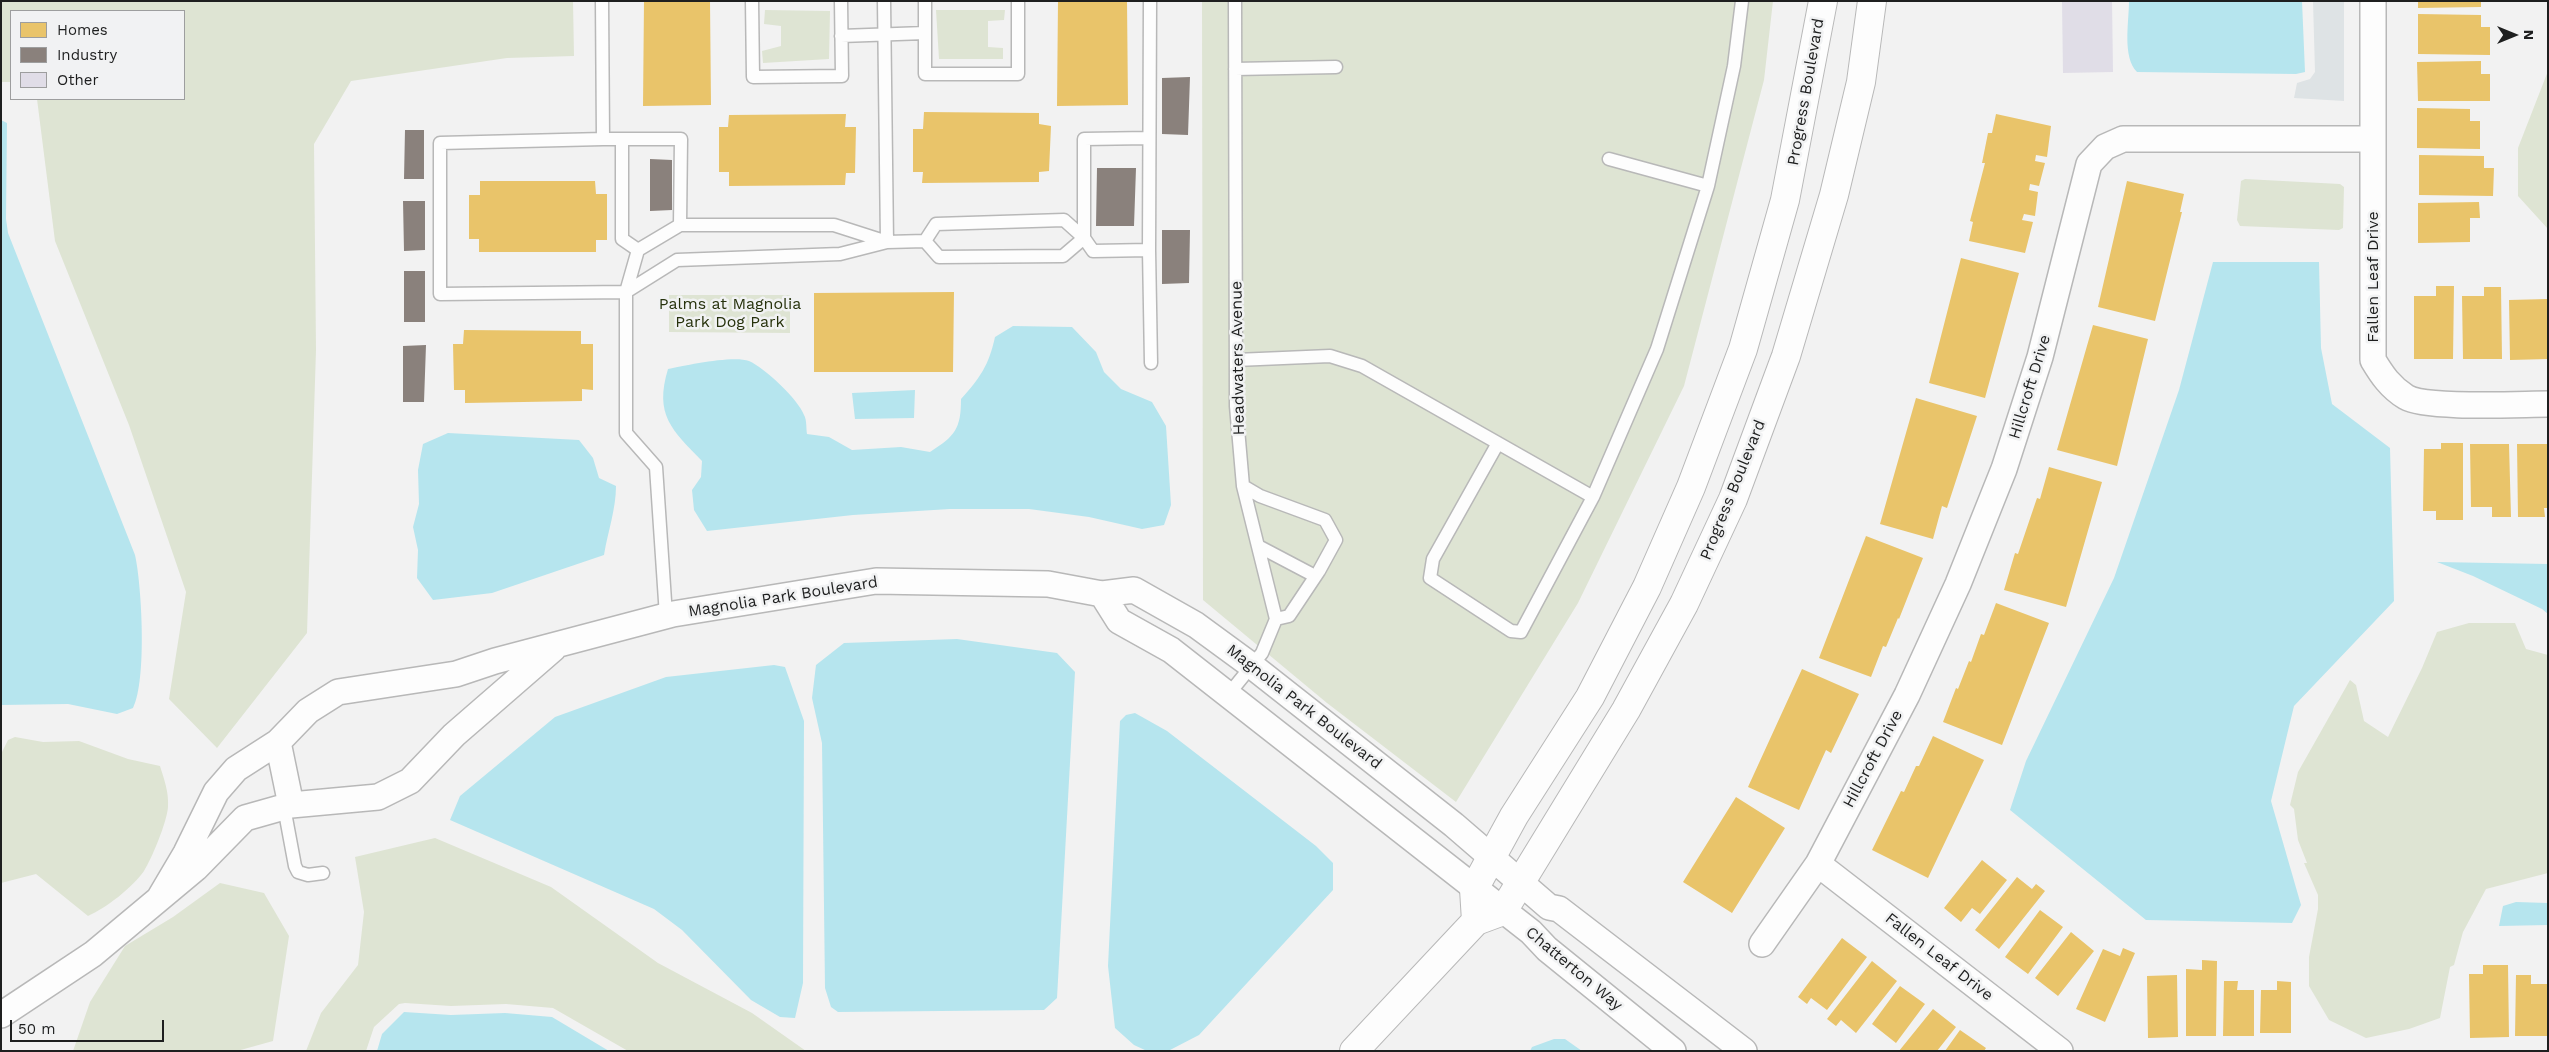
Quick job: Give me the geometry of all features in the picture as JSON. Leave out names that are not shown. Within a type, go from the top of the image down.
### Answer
[{"type":"main road","name":"Progress Boulevard","points":[[1474,889],[1514,816],[1590,697],[1647,587],[1691,487],[1744,349],[1786,200],[1823,1]]},
{"type":"main road","name":"Progress Boulevard","points":[[1503,911],[1635,693],[1684,604],[1733,499],[1786,356],[1834,195],[1861,82],[1872,1]]},
{"type":"main road","points":[[1474,889],[1476,921]]},
{"type":"main road","points":[[1354,1051],[1476,921],[1503,911]]},
{"type":"street","name":"Fallen Leaf Drive","points":[[2373,1],[2374,360],[2387,382],[2407,398],[2434,403],[2548,404]]},
{"type":"street","name":"Hillcroft Drive","points":[[1762,944],[1818,864],[1907,695],[1958,584],[2004,469],[2040,357],[2089,164],[2105,147],[2124,139],[2372,139]]},
{"type":"street","name":"Magnolia Park Boulevard","points":[[160,897],[186,853],[216,792],[236,769],[278,742],[308,711],[338,692],[456,674],[495,661],[666,616],[876,581],[1048,584],[1102,594],[1134,590],[1196,625],[1252,666],[1492,856],[1549,907],[1559,909],[1744,1051]]},
{"type":"street","points":[[1102,594],[1119,621],[1171,650],[1474,889]]},
{"type":"street","name":"Magnolia Park Boulevard","points":[[1,1015],[93,954],[196,868],[245,818],[288,806],[378,797],[410,781],[454,735],[557,646]]},
{"type":"street","points":[[278,742],[288,806]]},
{"type":"street","name":"Fallen Leaf Drive","points":[[1818,864],[2060,1051]]},
{"type":"street","name":"Chatterton Way","points":[[1474,889],[1673,1051]]},
{"type":"lane","points":[[602,1],[602,140]]},
{"type":"lane","points":[[752,1],[753,77],[842,76],[841,1]]},
{"type":"lane","points":[[884,1],[887,242]]},
{"type":"lane","points":[[925,1],[925,74],[1018,74],[1018,1]]},
{"type":"lane","points":[[1150,1],[1148,138],[1151,364]]},
{"type":"lane","name":"Headwaters Avenue","points":[[1235,1],[1236,406],[1244,486],[1276,619]]},
{"type":"lane","points":[[1498,444],[1433,559],[1430,578],[1510,631],[1521,632],[1593,497],[1657,349],[1708,186],[1734,66],[1742,1]]},
{"type":"lane","points":[[841,36],[925,33]]},
{"type":"lane","points":[[1235,69],[1336,67]]},
{"type":"lane","points":[[680,225],[681,140],[440,142],[440,294],[626,292],[677,260],[840,254],[887,242],[924,241],[939,257],[1063,256],[1084,238],[1084,139],[1148,138]]},
{"type":"lane","points":[[622,140],[622,239],[638,250]]},
{"type":"lane","points":[[1609,159],[1708,186]]},
{"type":"lane","points":[[924,241],[936,224],[1064,220],[1084,238],[1093,251],[1149,250]]},
{"type":"lane","points":[[666,616],[656,467],[626,434],[626,292],[638,250],[680,225],[834,225],[887,242]]},
{"type":"lane","points":[[1236,360],[1330,356],[1362,366],[1593,497]]},
{"type":"lane","points":[[1228,695],[1262,653],[1276,619],[1289,616],[1336,540],[1325,520],[1260,496],[1244,486]]},
{"type":"lane","points":[[1258,546],[1315,576]]},
{"type":"lane","points":[[288,806],[294,866],[298,872],[308,875],[323,873]]},
{"type":"shaded area","points":[[2313,1],[2344,1],[2344,101],[2294,98],[2297,83],[2310,79],[2315,72]]},
{"type":"green space","points":[[1,1],[573,1],[574,56],[507,58],[351,81],[314,144],[316,350],[307,633],[217,748],[169,699],[186,592],[129,425],[55,241],[37,100],[185,100],[185,10],[10,10],[10,82],[1,82]]},
{"type":"green space","points":[[1202,1],[1773,1],[1764,80],[1684,386],[1578,603],[1456,802],[1327,703],[1203,600]]},
{"type":"green space","points":[[765,10],[830,11],[829,59],[763,63],[762,51],[781,46],[781,26],[764,24]]},
{"type":"green space","points":[[936,10],[1005,10],[1004,20],[988,21],[988,47],[1003,48],[1003,59],[939,59]]},
{"type":"green space","points":[[2548,71],[2548,229],[2518,196],[2518,148]]},
{"type":"green space","points":[[2245,179],[2340,184],[2344,187],[2343,228],[2339,230],[2240,226],[2237,220],[2241,181]]},
{"type":"green space","name":"Palms at Magnolia Park Dog Park","points":[[669,295],[790,295],[790,333],[669,332]]},
{"type":"green space","points":[[2469,623],[2515,623],[2526,649],[2548,655],[2548,873],[2486,889],[2463,932],[2454,965],[2450,967],[2440,1018],[2409,1029],[2366,1038],[2329,1020],[2309,986],[2309,957],[2318,909],[2318,895],[2304,863],[2307,863],[2298,840],[2294,809],[2290,805],[2298,772],[2350,680],[2356,685],[2364,721],[2388,737],[2422,668],[2437,632]]},
{"type":"green space","points":[[15,737],[43,742],[79,741],[128,759],[160,766],[167,791],[168,807],[162,830],[151,858],[144,871],[126,891],[103,908],[88,916],[36,874],[1,883],[1,754],[8,740]]},
{"type":"green space","points":[[435,838],[551,887],[658,963],[752,1013],[806,1051],[628,1051],[553,1008],[506,1004],[451,1006],[405,1003],[399,1004],[374,1027],[366,1051],[306,1051],[321,1013],[358,965],[364,912],[355,857]]},
{"type":"green space","points":[[220,883],[264,893],[289,936],[273,1041],[237,1051],[73,1051],[90,1002],[125,946],[173,917]]},
{"type":"water","points":[[2129,1],[2302,1],[2305,72],[2296,74],[2137,72],[2129,58]]},
{"type":"water","points":[[1,120],[7,123],[6,219],[8,233],[135,555],[140,588],[142,633],[140,677],[133,708],[117,714],[68,704],[1,705]]},
{"type":"water","points":[[2213,262],[2319,262],[2321,348],[2332,404],[2390,448],[2394,601],[2294,706],[2271,801],[2301,905],[2292,923],[2146,920],[2010,810],[2026,761],[2114,578],[2179,390]]},
{"type":"water","points":[[1013,326],[1072,327],[1096,352],[1104,372],[1121,389],[1152,402],[1166,426],[1171,505],[1164,525],[1142,529],[1089,517],[1029,509],[950,509],[853,515],[707,531],[694,510],[692,490],[701,477],[702,461],[674,430],[668,421],[665,410],[663,398],[668,369],[722,360],[742,359],[749,361],[772,377],[801,408],[805,417],[807,434],[829,437],[852,450],[901,447],[930,452],[955,431],[960,418],[961,399],[983,371],[990,356],[995,337]]},
{"type":"water","points":[[915,390],[914,418],[855,419],[852,393]]},
{"type":"water","points":[[448,433],[579,440],[593,458],[599,478],[616,486],[616,495],[604,555],[492,593],[433,600],[417,578],[418,550],[413,527],[419,504],[418,470],[423,444]]},
{"type":"water","points":[[2437,562],[2548,564],[2548,614],[2542,609],[2473,576]]},
{"type":"water","points":[[957,639],[1057,653],[1075,672],[1057,998],[1044,1010],[838,1012],[831,1007],[825,988],[822,743],[812,698],[816,665],[844,643]]},
{"type":"water","points":[[774,665],[785,667],[804,721],[803,983],[795,1018],[780,1017],[751,1000],[682,930],[654,909],[450,820],[460,796],[555,717],[666,677]]},
{"type":"water","points":[[1135,713],[1167,731],[1316,846],[1333,863],[1333,890],[1199,1035],[1170,1050],[1147,1051],[1134,1045],[1115,1028],[1108,966],[1120,721],[1126,715]]},
{"type":"water","points":[[2516,902],[2548,903],[2548,925],[2499,926],[2503,906]]},
{"type":"water","points":[[404,1012],[451,1015],[505,1013],[552,1017],[609,1051],[377,1051],[382,1034]]},
{"type":"water","points":[[1554,1039],[1565,1039],[1582,1051],[1530,1051],[1532,1047]]},
{"type":"building: Homes","points":[[644,1],[710,1],[711,105],[643,106]]},
{"type":"building: Homes","points":[[1058,1],[1127,1],[1128,105],[1057,106]]},
{"type":"building: Homes","points":[[2418,1],[2481,1],[2481,7],[2418,8]]},
{"type":"building: Homes","points":[[2418,14],[2481,15],[2481,27],[2490,27],[2490,55],[2418,54]]},
{"type":"building: Homes","points":[[2481,61],[2481,74],[2490,74],[2490,101],[2418,101],[2417,62]]},
{"type":"building: Homes","points":[[2417,108],[2470,109],[2470,121],[2480,121],[2480,149],[2417,148]]},
{"type":"building: Homes","points":[[924,112],[1039,113],[1039,124],[1051,126],[1049,171],[1039,172],[1039,182],[922,183],[923,172],[913,172],[913,129],[923,129]]},
{"type":"building: Homes","points":[[846,114],[845,127],[856,127],[855,173],[846,173],[845,185],[729,186],[729,172],[719,172],[719,127],[728,127],[729,115]]},
{"type":"building: Homes","points":[[1996,114],[2051,126],[2047,157],[2036,155],[2035,161],[2045,163],[2039,186],[2030,184],[2029,190],[2038,192],[2035,216],[2024,214],[2022,220],[2033,222],[2025,253],[1969,241],[1973,222],[1970,221],[1985,163],[1982,163],[1988,133],[1992,133]]},
{"type":"building: Homes","points":[[2419,155],[2484,156],[2484,168],[2494,168],[2493,196],[2419,195]]},
{"type":"building: Homes","points":[[480,181],[595,181],[596,194],[607,194],[607,240],[596,240],[596,252],[479,252],[479,239],[469,239],[469,195],[480,195]]},
{"type":"building: Homes","points":[[2127,181],[2184,194],[2180,212],[2182,212],[2155,321],[2098,307]]},
{"type":"building: Homes","points":[[2479,202],[2480,218],[2470,218],[2470,242],[2418,243],[2418,203]]},
{"type":"building: Homes","points":[[1961,258],[2019,273],[1985,398],[1929,383]]},
{"type":"building: Homes","points":[[2436,286],[2454,286],[2453,359],[2414,359],[2414,296],[2436,296]]},
{"type":"building: Homes","points":[[2484,287],[2501,287],[2502,359],[2463,359],[2462,296],[2484,296]]},
{"type":"building: Homes","points":[[954,292],[953,372],[814,372],[814,293]]},
{"type":"building: Homes","points":[[2548,299],[2548,359],[2510,360],[2509,300]]},
{"type":"building: Homes","points":[[2093,325],[2148,339],[2117,466],[2057,450]]},
{"type":"building: Homes","points":[[464,330],[581,331],[581,344],[593,344],[593,390],[582,389],[582,401],[465,403],[465,390],[454,390],[453,344],[463,344]]},
{"type":"building: Homes","points":[[1916,398],[1977,416],[1947,508],[1942,506],[1933,539],[1880,524]]},
{"type":"building: Homes","points":[[2441,443],[2463,443],[2463,520],[2436,520],[2436,511],[2423,511],[2424,449],[2441,449]]},
{"type":"building: Homes","points":[[2470,444],[2509,444],[2511,517],[2492,517],[2492,507],[2471,507]]},
{"type":"building: Homes","points":[[2517,444],[2548,444],[2548,508],[2544,508],[2545,517],[2518,517]]},
{"type":"building: Homes","points":[[2049,467],[2102,482],[2066,607],[2004,590],[2015,553],[2018,554],[2037,498],[2040,499]]},
{"type":"building: Homes","points":[[1866,536],[1923,558],[1899,619],[1886,647],[1883,646],[1871,677],[1819,658]]},
{"type":"building: Homes","points":[[1996,603],[2049,623],[2002,745],[1943,722],[1956,688],[1958,689],[1969,661],[1971,662],[1981,634],[1984,635]]},
{"type":"building: Homes","points":[[1802,669],[1859,694],[1831,753],[1826,750],[1799,810],[1748,787]]},
{"type":"building: Homes","points":[[1933,736],[1984,760],[1928,878],[1872,850],[1901,791],[1904,792]]},
{"type":"building: Homes","points":[[1736,797],[1785,828],[1732,913],[1683,882]]},
{"type":"building: Homes","points":[[1982,860],[2007,880],[1980,914],[1972,908],[1961,922],[1944,908]]},
{"type":"building: Homes","points":[[2017,877],[2032,889],[2036,884],[2045,891],[1999,949],[1975,930]]},
{"type":"building: Homes","points":[[2040,910],[2063,927],[2028,974],[2005,957]]},
{"type":"building: Homes","points":[[2071,932],[2094,951],[2058,996],[2035,978]]},
{"type":"building: Homes","points":[[1842,938],[1867,957],[1827,1010],[1811,998],[1807,1004],[1798,997]]},
{"type":"building: Homes","points":[[2123,948],[2135,953],[2105,1022],[2076,1009],[2103,949],[2120,956]]},
{"type":"building: Homes","points":[[2202,960],[2217,961],[2216,1036],[2186,1036],[2186,969],[2202,970]]},
{"type":"building: Homes","points":[[1872,961],[1897,981],[1856,1033],[1841,1020],[1836,1026],[1827,1019]]},
{"type":"building: Homes","points":[[2483,965],[2508,965],[2509,1037],[2470,1038],[2469,974],[2483,974]]},
{"type":"building: Homes","points":[[2177,975],[2178,1037],[2148,1038],[2147,976]]},
{"type":"building: Homes","points":[[2516,975],[2531,975],[2531,984],[2548,984],[2548,1036],[2515,1036]]},
{"type":"building: Homes","points":[[2224,981],[2238,981],[2237,990],[2254,990],[2254,1036],[2223,1036]]},
{"type":"building: Homes","points":[[2277,981],[2291,982],[2291,1033],[2260,1033],[2261,990],[2277,990]]},
{"type":"building: Homes","points":[[1900,986],[1925,1004],[1896,1043],[1872,1024]]},
{"type":"building: Homes","points":[[1933,1009],[1956,1027],[1937,1051],[1899,1051]]},
{"type":"building: Homes","points":[[1960,1030],[1986,1048],[1984,1051],[1945,1051]]},
{"type":"building: Industry","points":[[1190,77],[1188,135],[1162,134],[1162,78]]},
{"type":"building: Industry","points":[[405,130],[424,130],[424,179],[404,179]]},
{"type":"building: Industry","points":[[650,159],[672,160],[672,210],[650,211]]},
{"type":"building: Industry","points":[[1097,168],[1136,168],[1134,226],[1096,226]]},
{"type":"building: Industry","points":[[403,201],[425,201],[425,250],[404,251]]},
{"type":"building: Industry","points":[[1162,230],[1190,230],[1189,283],[1162,284]]},
{"type":"building: Industry","points":[[404,271],[425,271],[425,322],[404,322]]},
{"type":"building: Industry","points":[[426,345],[424,402],[403,402],[403,346]]},
{"type":"building: Other","points":[[2062,1],[2112,1],[2113,72],[2063,73]]}]
